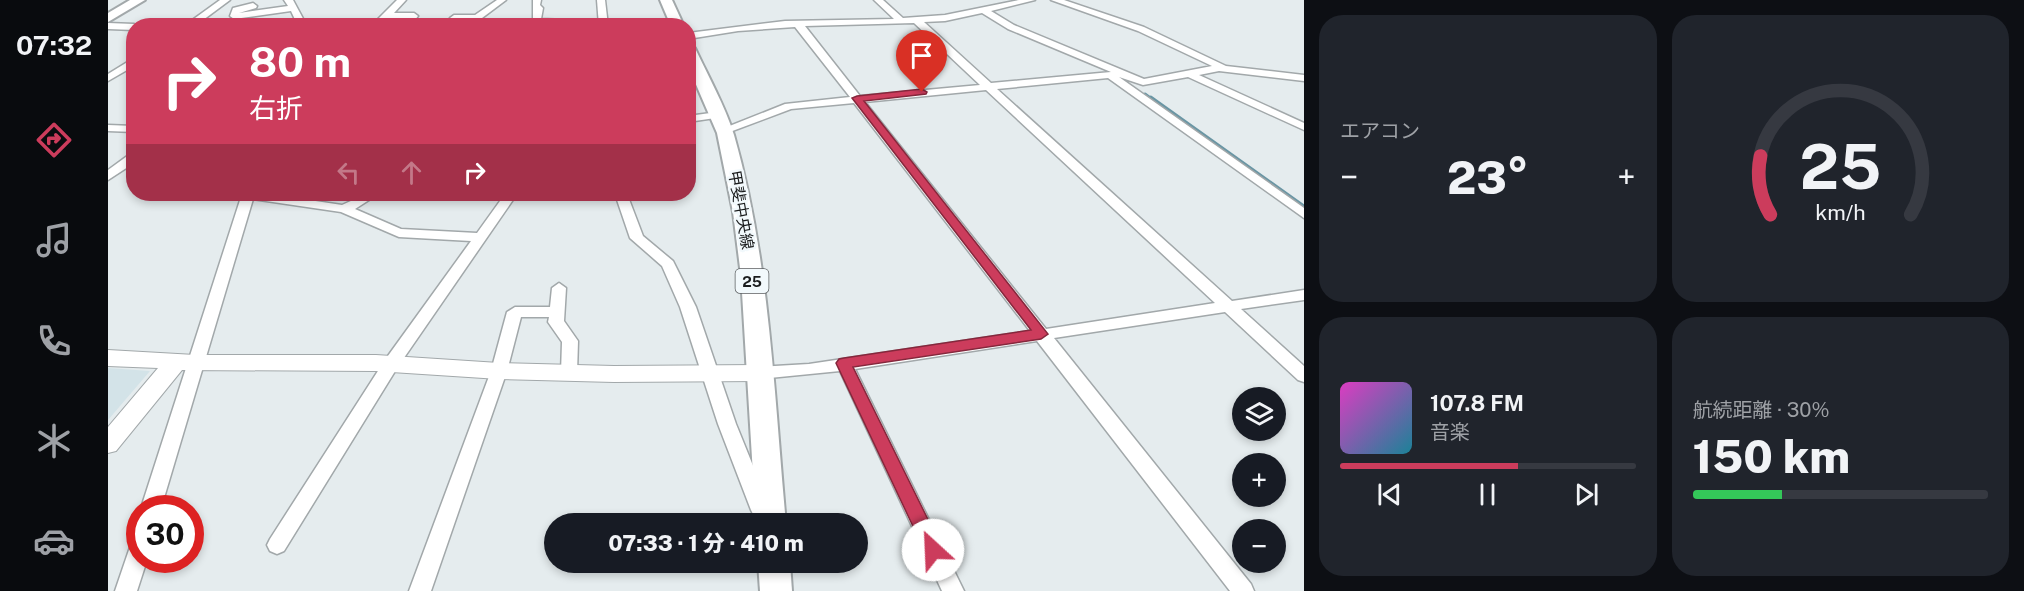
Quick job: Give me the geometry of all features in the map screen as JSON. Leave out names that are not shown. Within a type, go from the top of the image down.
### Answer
[{"type":"main road","points":[[108,18],[139,0]]},
{"type":"main road","points":[[666,0],[674,18]]},
{"type":"main road","name":"甲斐中央線","points":[[696,66],[721,123],[743,212],[752,276],[768,513]]},
{"type":"main road","points":[[775,573],[776,591]]},
{"type":"street","points":[[200,18],[226,0]]},
{"type":"street","points":[[382,18],[402,0]]},
{"type":"street","points":[[482,18],[502,0]]},
{"type":"street","points":[[537,0],[536,5],[539,8],[537,18]]},
{"type":"street","points":[[602,0],[602,18]]},
{"type":"street","points":[[878,0],[902,22]]},
{"type":"street","points":[[696,35],[738,28],[798,24],[902,22],[945,18],[1031,0]]},
{"type":"street","points":[[1055,0],[1152,32],[1223,68]]},
{"type":"street","points":[[294,8],[234,16],[236,10],[253,3],[290,1],[294,8],[299,18]]},
{"type":"street","points":[[983,10],[1011,27],[1116,75],[1143,82],[1223,68],[1304,78]]},
{"type":"street","points":[[385,15],[414,16],[412,18]]},
{"type":"street","points":[[916,20],[1304,376]]},
{"type":"street","points":[[798,24],[1243,591]]},
{"type":"street","points":[[108,26],[126,27]]},
{"type":"street","points":[[108,78],[113,71]]},
{"type":"street","points":[[1190,74],[1304,127]]},
{"type":"street","points":[[696,120],[721,123],[789,106],[1116,75],[1304,214]]},
{"type":"street","points":[[108,128],[126,129]]},
{"type":"street","points":[[108,176],[126,162]]},
{"type":"street","points":[[154,495],[186,362],[245,201]]},
{"type":"street","points":[[293,201],[344,209],[399,233],[480,237]]},
{"type":"street","points":[[344,209],[361,201]]},
{"type":"street","points":[[277,545],[391,364],[506,201]]},
{"type":"street","points":[[624,201],[637,238],[668,264],[688,307],[727,423],[764,513]]},
{"type":"street","points":[[559,288],[556,322],[570,341],[569,373]]},
{"type":"street","points":[[108,358],[186,362],[281,361],[391,364],[569,373],[759,373],[809,370],[1304,294]]},
{"type":"street","points":[[420,591],[500,371],[515,312],[557,312]]},
{"type":"street","points":[[108,444],[186,362]]},
{"type":"street","points":[[844,363],[953,591]]},
{"type":"street","points":[[126,591],[132,573]]},
{"type":"shaded area","points":[[108,368],[150,371],[108,420]]},
{"type":"waterway","points":[[1145,94],[1153,100]]},
{"type":"waterway","points":[[1151,98],[1304,207]]},
{"type":"route","points":[[922,92],[857,98],[1041,334],[844,363],[933,550]]}]
